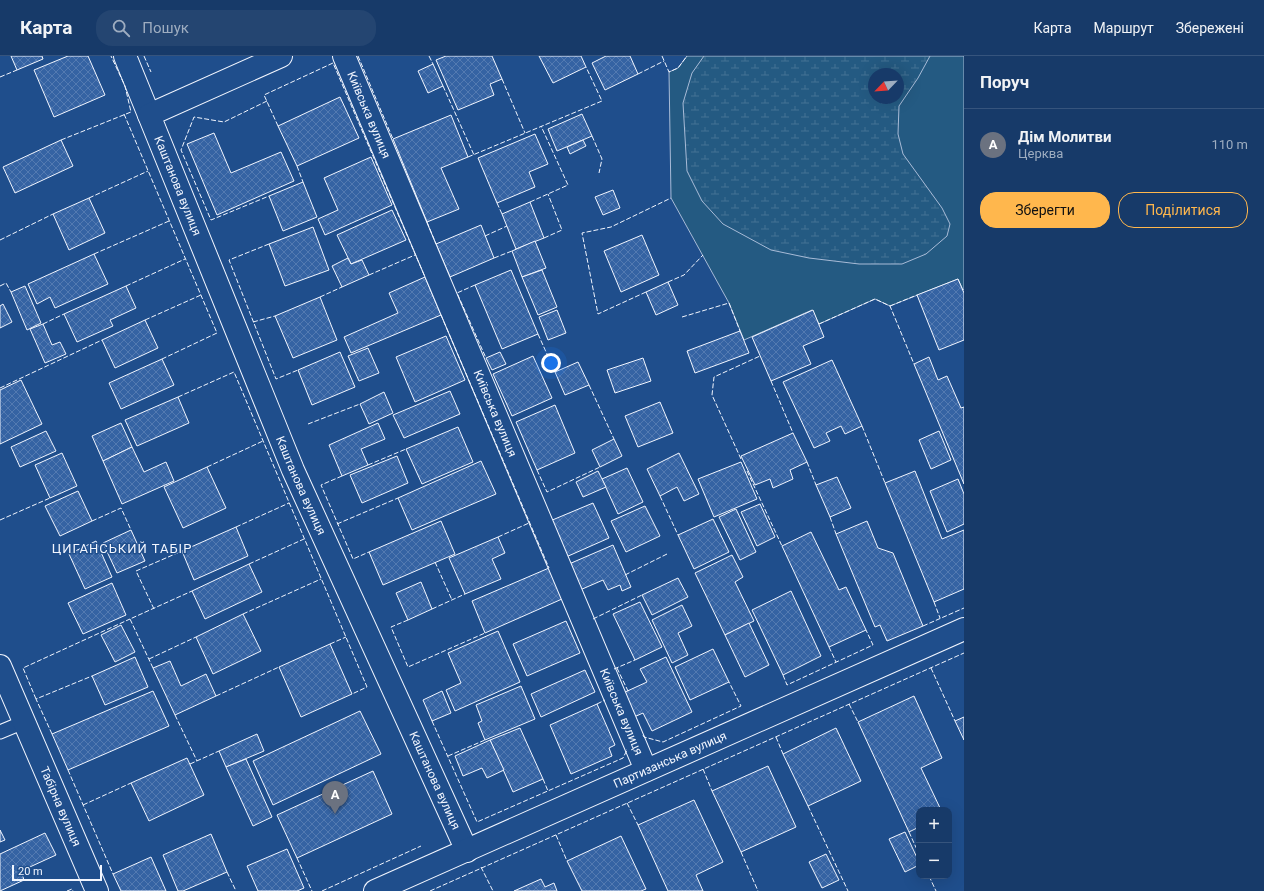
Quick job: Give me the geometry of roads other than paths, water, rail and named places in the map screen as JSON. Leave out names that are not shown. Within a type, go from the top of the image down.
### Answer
[{"type":"street","name":"Каштанова вулиця","points":[[124,56],[293,470],[467,851]]},
{"type":"street","points":[[149,115],[281,56]]},
{"type":"street","name":"Київська вулиця","points":[[344,56],[646,770]]},
{"type":"street","name":"Партизанська вулиця","points":[[375,891],[964,629]]},
{"type":"street","name":"Табірна вулиця","points":[[0,666],[97,891]]},
{"type":"lane","points":[[0,732],[24,722]]},
{"type":"place","name":"Дім Молитви","points":[[335,814]]},
{"type":"district","name":"ЦИГАНСЬКИЙ ТАБІР","points":[[122,548]]}]
